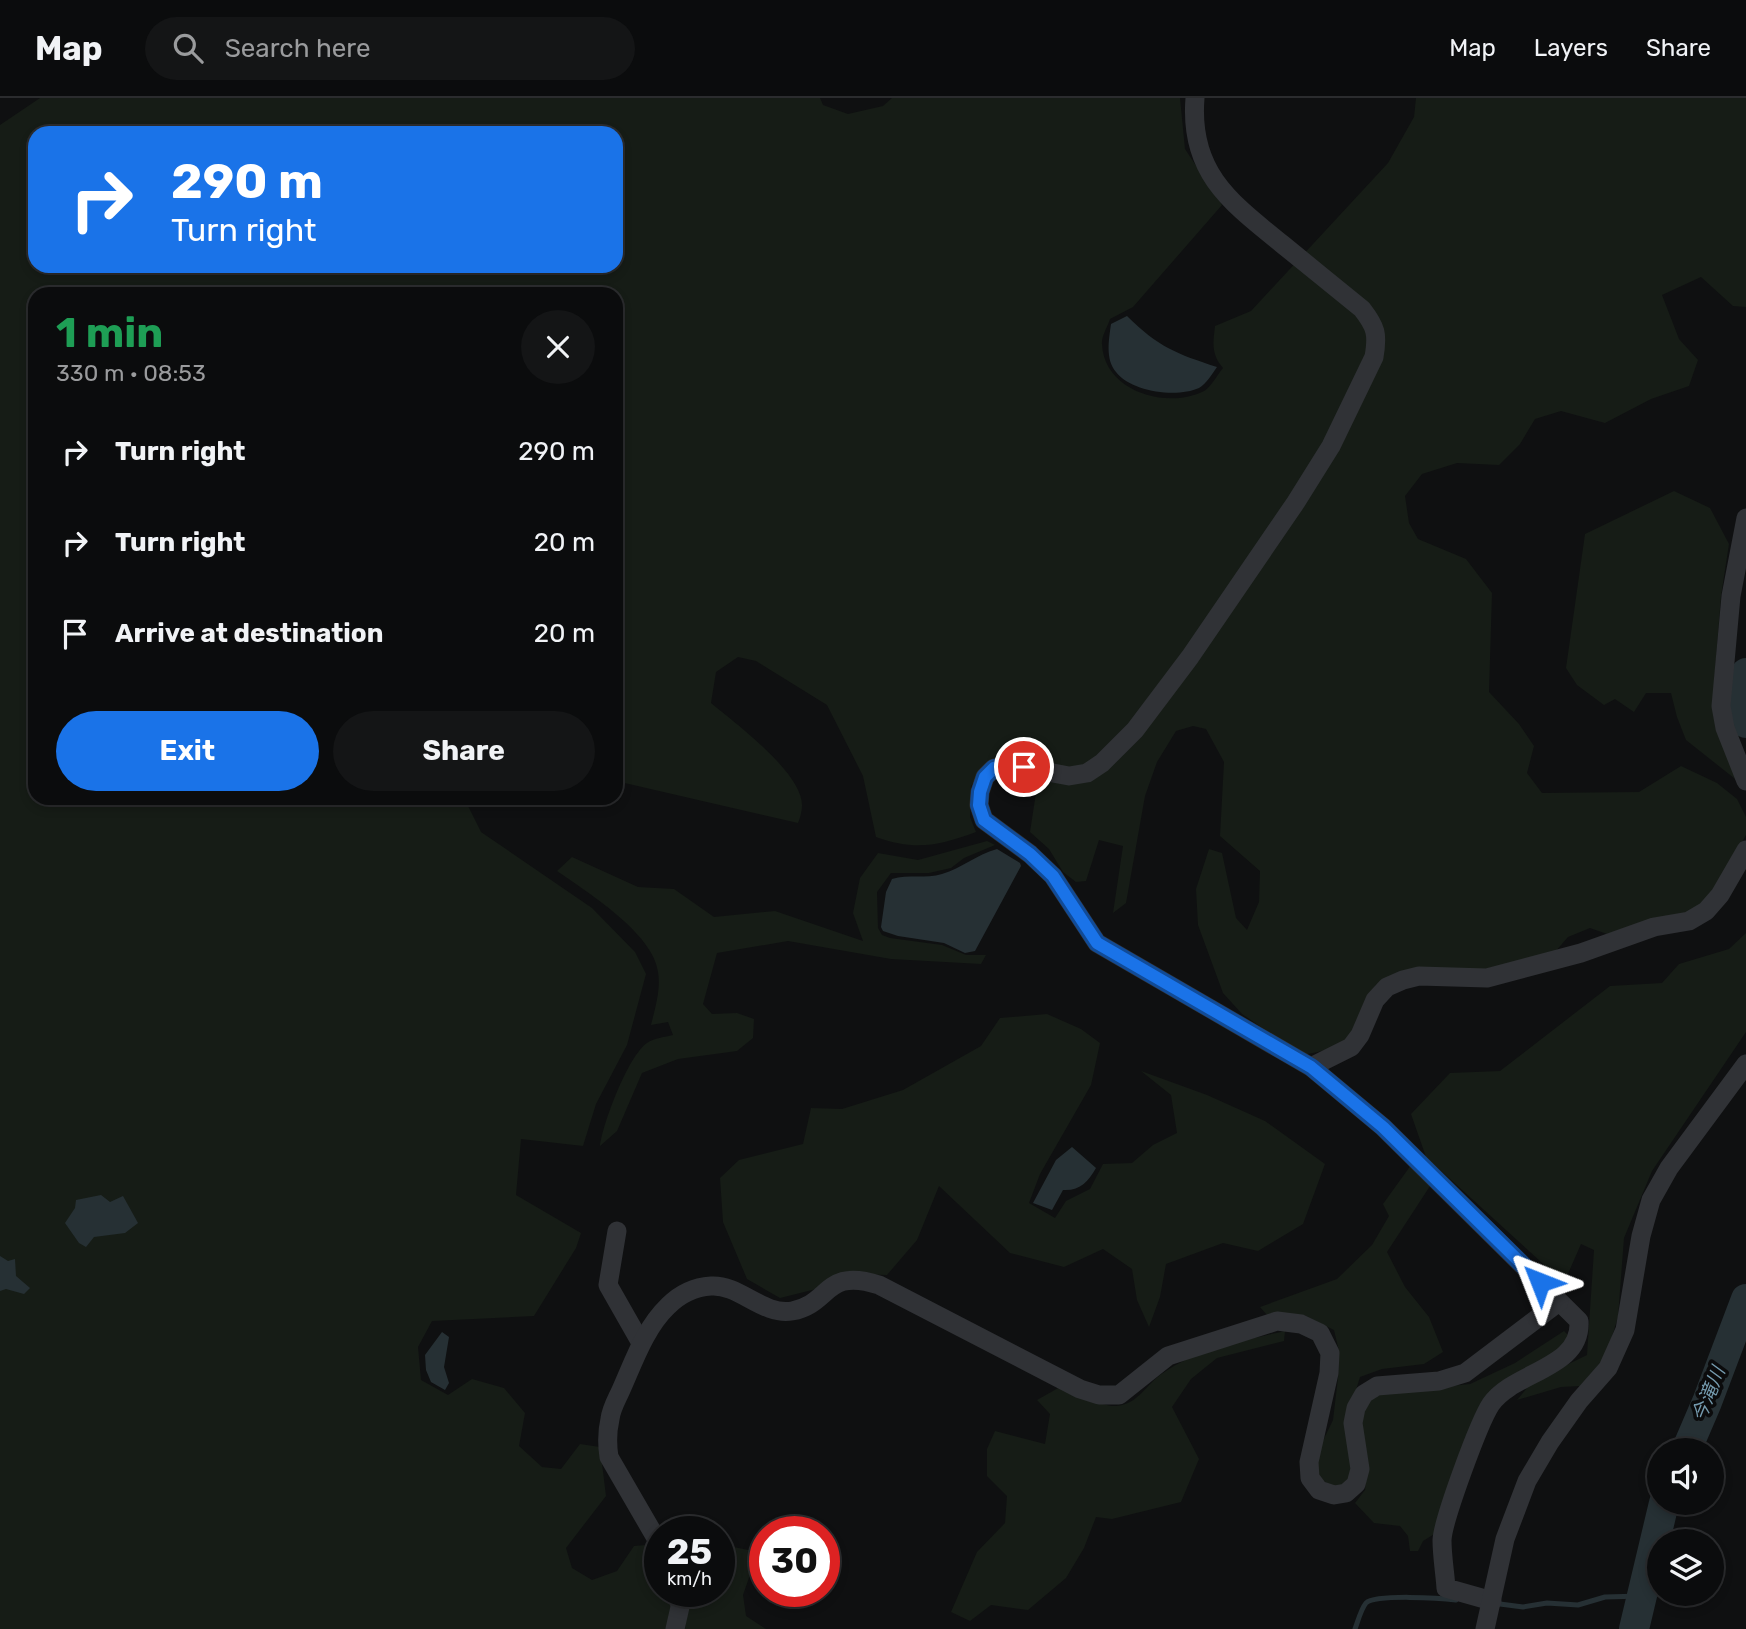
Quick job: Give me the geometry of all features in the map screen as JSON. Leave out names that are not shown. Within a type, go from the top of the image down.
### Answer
[{"type":"street","points":[[1195,98],[1195,125],[1199,145],[1205,164],[1218,186],[1236,207],[1362,309],[1374,324],[1377,342],[1374,357],[1331,446],[1296,502],[1190,657],[1135,730],[1102,763],[1087,773],[1069,776],[1010,765],[994,768],[985,777],[979,805],[984,820],[1030,854],[1053,876],[1097,943],[1311,1067],[1383,1127],[1578,1321],[1577,1339],[1569,1353],[1503,1391],[1491,1405],[1475,1440],[1442,1538],[1446,1588],[1492,1601]]},
{"type":"street","points":[[1746,518],[1731,596],[1721,706],[1725,728],[1746,781]]},
{"type":"street","points":[[1311,1067],[1351,1047],[1360,1035],[1375,1000],[1387,987],[1403,980],[1419,976],[1487,978],[1581,953],[1654,927],[1689,921],[1706,911],[1720,895],[1746,850]]},
{"type":"street","points":[[1485,1629],[1505,1539],[1527,1481],[1579,1401],[1608,1368],[1625,1330],[1641,1236],[1651,1200],[1669,1168],[1746,1064]]},
{"type":"street","points":[[617,1231],[608,1285],[641,1343]]},
{"type":"street","points":[[644,1518],[609,1457],[607,1443],[610,1417],[641,1343],[668,1306],[691,1290],[714,1286],[773,1310],[791,1311],[807,1305],[842,1281],[865,1281],[1080,1389],[1099,1395],[1119,1395],[1168,1356],[1277,1321],[1301,1324],[1320,1333],[1330,1353],[1329,1373],[1309,1462],[1310,1478],[1319,1490],[1334,1495],[1346,1493],[1356,1484],[1360,1469],[1353,1423],[1356,1408],[1364,1394],[1377,1385],[1439,1381],[1465,1373],[1559,1302]]},
{"type":"street","points":[[675,1629],[680,1607]]},
{"type":"shaded area","points":[[40,98],[820,98],[823,105],[848,114],[883,106],[892,98],[1180,98],[1185,149],[1222,205],[1133,307],[1110,319],[1102,341],[1105,360],[1113,374],[1125,384],[1155,397],[1171,398],[1187,397],[1202,392],[1211,385],[1223,368],[1213,343],[1215,326],[1251,311],[1388,163],[1414,117],[1416,98],[1746,98],[1746,307],[1733,306],[1701,277],[1662,295],[1679,339],[1698,360],[1689,386],[1651,399],[1605,423],[1561,411],[1535,419],[1520,444],[1499,465],[1457,463],[1422,474],[1405,496],[1409,523],[1418,539],[1466,559],[1492,593],[1489,692],[1519,724],[1534,746],[1527,773],[1542,793],[1639,792],[1681,766],[1717,783],[1737,799],[1746,817],[1746,835],[1717,888],[1685,916],[1607,934],[1590,928],[1568,937],[1555,952],[1485,969],[1415,970],[1376,985],[1358,1025],[1344,1041],[1320,1052],[1302,1055],[1242,1014],[1223,993],[1198,925],[1196,889],[1209,849],[1222,853],[1236,918],[1247,930],[1259,902],[1260,871],[1220,836],[1224,762],[1206,729],[1193,726],[1176,731],[1157,762],[1145,796],[1126,903],[1113,913],[1123,846],[1099,840],[1086,881],[1076,882],[1063,872],[1049,849],[1030,832],[1037,786],[1036,759],[988,761],[971,786],[970,817],[976,832],[950,841],[926,845],[903,844],[876,837],[863,776],[827,705],[756,661],[738,657],[716,672],[711,703],[766,750],[792,779],[802,806],[798,823],[623,783],[623,287],[28,287],[28,805],[468,805],[481,832],[592,908],[635,952],[646,974],[627,1045],[596,1104],[583,1146],[521,1139],[516,1195],[581,1233],[576,1248],[534,1316],[432,1321],[418,1347],[421,1380],[448,1395],[472,1379],[504,1388],[525,1413],[519,1446],[542,1467],[561,1469],[580,1444],[600,1447],[606,1496],[566,1548],[572,1568],[592,1580],[617,1571],[634,1546],[644,1545],[644,1607],[672,1607],[666,1629],[0,1629],[0,125]]},
{"type":"shaded area","points":[[1127,316],[1169,348],[1217,367],[1202,386],[1179,393],[1143,388],[1123,379],[1110,361],[1109,342],[1111,324]]},
{"type":"shaded area","points":[[1674,491],[1710,508],[1729,544],[1721,596],[1714,684],[1739,782],[1686,740],[1671,693],[1646,693],[1634,712],[1615,699],[1604,705],[1577,685],[1566,668],[1585,534]]},
{"type":"shaded area","points":[[987,841],[995,845],[964,858],[951,868],[929,873],[891,873],[877,892],[878,928],[882,935],[942,945],[966,955],[986,955],[981,964],[891,959],[788,941],[717,953],[703,1004],[712,1014],[737,1013],[754,1019],[753,1038],[737,1051],[678,1059],[642,1073],[617,1131],[600,1146],[611,1107],[632,1061],[647,1043],[673,1035],[668,1022],[651,1025],[659,985],[654,958],[645,943],[617,915],[557,871],[572,857],[638,887],[674,889],[714,917],[775,911],[863,941],[853,913],[860,878],[878,853],[918,860]]},
{"type":"shaded area","points":[[997,849],[1021,866],[975,951],[965,953],[944,943],[883,931],[881,927],[886,892],[892,879],[942,874]]},
{"type":"shaded area","points":[[1746,933],[1746,1032],[1652,1171],[1624,1238],[1618,1317],[1606,1356],[1580,1386],[1561,1387],[1517,1400],[1532,1382],[1587,1355],[1594,1250],[1581,1244],[1564,1283],[1426,1157],[1411,1114],[1450,1073],[1500,1071],[1610,986],[1662,983],[1679,964],[1729,949]]},
{"type":"shaded area","points":[[1047,1014],[1081,1029],[1100,1043],[1091,1085],[1040,1174],[1029,1203],[1055,1218],[1066,1201],[1090,1189],[1103,1164],[1132,1163],[1153,1145],[1177,1133],[1171,1095],[1141,1071],[1207,1095],[1265,1121],[1325,1164],[1303,1224],[1258,1251],[1223,1243],[1166,1264],[1160,1297],[1149,1327],[1137,1300],[1132,1269],[1103,1249],[1064,1267],[1010,1253],[939,1186],[917,1240],[887,1275],[850,1274],[816,1289],[780,1298],[747,1279],[723,1222],[720,1178],[739,1160],[803,1144],[811,1108],[842,1109],[903,1090],[981,1046],[1000,1018]]},
{"type":"shaded area","points":[[1072,1147],[1096,1168],[1093,1173],[1079,1187],[1063,1190],[1052,1210],[1033,1203],[1056,1160]]},
{"type":"shaded area","points":[[1411,1165],[1432,1183],[1387,1252],[1405,1287],[1429,1317],[1443,1352],[1424,1364],[1382,1369],[1360,1377],[1346,1423],[1353,1475],[1345,1485],[1336,1488],[1318,1478],[1318,1451],[1333,1420],[1338,1378],[1339,1351],[1334,1330],[1304,1315],[1267,1315],[1260,1307],[1337,1279],[1372,1245],[1389,1216],[1383,1204]]},
{"type":"shaded area","points":[[101,1195],[110,1202],[123,1196],[138,1223],[125,1233],[94,1237],[86,1247],[79,1243],[65,1223],[75,1208],[76,1200]]},
{"type":"shaded area","points":[[0,1256],[8,1261],[15,1259],[16,1276],[30,1288],[24,1294],[6,1289],[0,1291]]},
{"type":"shaded area","points":[[1285,1331],[1284,1341],[1217,1358],[1191,1379],[1172,1407],[1199,1459],[1181,1502],[1112,1519],[1096,1517],[1084,1548],[1066,1578],[1028,1610],[991,1605],[970,1621],[951,1612],[977,1552],[1005,1523],[1007,1496],[987,1476],[987,1449],[995,1431],[1045,1444],[1050,1414],[1037,1400],[1060,1387],[1088,1399],[1116,1406],[1131,1402],[1163,1373],[1191,1358],[1222,1346]]},
{"type":"shaded area","points":[[1564,1331],[1570,1337],[1560,1350],[1489,1395],[1436,1533],[1423,1541],[1418,1551],[1410,1551],[1408,1536],[1400,1526],[1374,1523],[1355,1503],[1365,1490],[1368,1463],[1358,1424],[1373,1394],[1470,1384],[1515,1363]]},
{"type":"shaded area","points":[[442,1332],[449,1337],[444,1367],[449,1383],[445,1390],[431,1382],[426,1370],[425,1355]]},
{"type":"shaded area","points":[[735,1547],[749,1550],[749,1578],[743,1595],[746,1616],[766,1629],[685,1629],[688,1607],[735,1607]]},
{"type":"waterway","name":"今滝川","points":[[1746,673],[1738,693],[1746,723]]},
{"type":"waterway","name":"今滝川","points":[[1692,1438],[1746,1299]]},
{"type":"waterway","name":"今滝川","points":[[1634,1629],[1661,1515]]},
{"type":"waterway","points":[[1500,1604],[1523,1607],[1547,1603],[1578,1605],[1605,1597],[1642,1596]]},
{"type":"waterway","points":[[1355,1629],[1364,1606],[1372,1600],[1409,1597],[1456,1600]]},
{"type":"route","points":[[1024,767],[1010,765],[994,768],[985,777],[979,805],[984,820],[1030,854],[1053,876],[1097,943],[1311,1067],[1383,1127],[1540,1282]]}]
